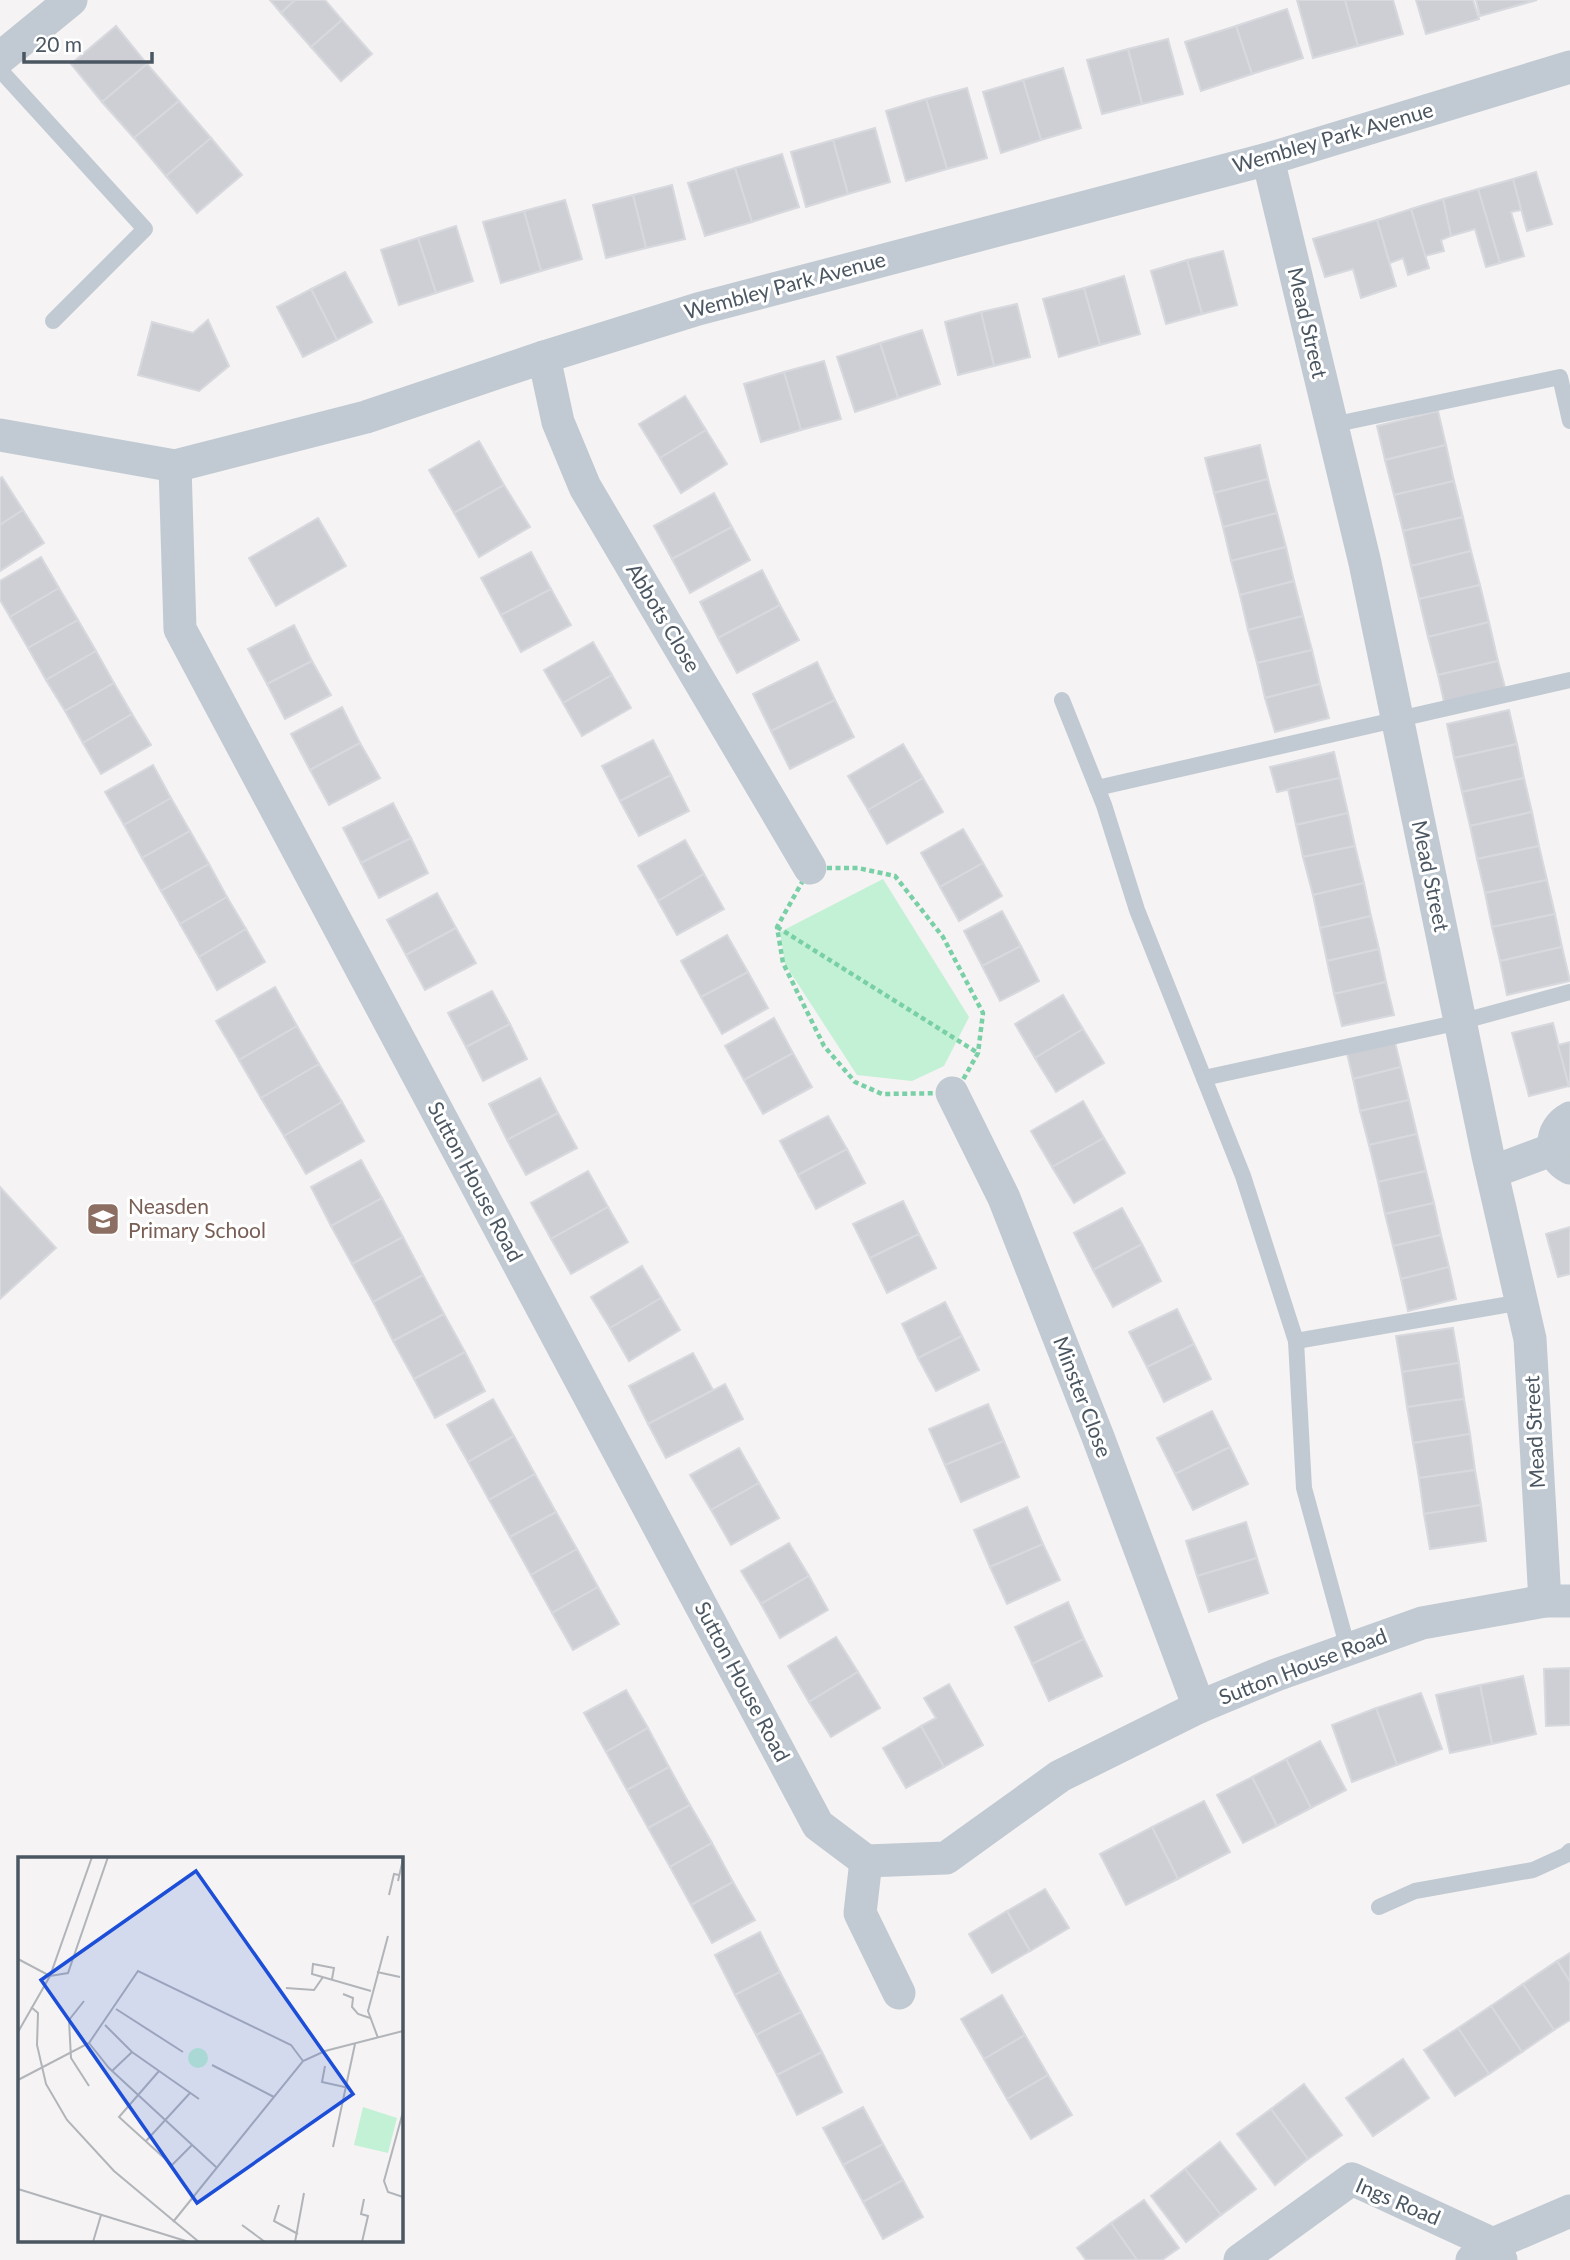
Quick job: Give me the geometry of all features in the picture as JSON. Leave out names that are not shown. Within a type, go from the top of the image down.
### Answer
[{"type":"street","points":[[0,58],[71,0]]},
{"type":"street","name":"Wembley Park Avenue","points":[[0,435],[174,466],[366,417],[698,309],[1268,159],[1570,67]]},
{"type":"street","name":"Mead Street","points":[[1268,159],[1365,563],[1460,1023],[1530,1339],[1557,1601]]},
{"type":"street","name":"Abbots Close","points":[[544,357],[558,422],[585,487],[810,868]]},
{"type":"street","name":"Sutton House Road","points":[[174,466],[180,629],[818,1825],[866,1861],[946,1858],[1060,1776],[1199,1707],[1276,1675],[1422,1623],[1557,1601]]},
{"type":"street","name":"Minster Close","points":[[952,1093],[1004,1198],[1103,1450],[1199,1707]]},
{"type":"street","points":[[1492,1172],[1562,1158],[1555,1132],[1570,1118]]},
{"type":"street","points":[[866,1861],[860,1913],[899,1993]]},
{"type":"street","name":"Ings Road","points":[[1240,2260],[1352,2179],[1489,2255],[1570,2211]]},
{"type":"lane","points":[[0,69],[145,229],[53,321]]},
{"type":"lane","points":[[1332,425],[1560,377],[1570,421]]},
{"type":"lane","points":[[1097,788],[1570,680]]},
{"type":"lane","points":[[1062,701],[1097,788],[1137,910],[1242,1176],[1296,1341],[1304,1488],[1349,1649]]},
{"type":"lane","points":[[1204,1077],[1460,1023],[1570,992]]},
{"type":"lane","points":[[1296,1341],[1522,1302]]},
{"type":"lane","points":[[1379,1907],[1415,1891],[1533,1870],[1570,1851]]},
{"type":"path","points":[[810,868],[858,868],[895,876],[943,937],[982,1013],[978,1053],[960,1085],[952,1093],[881,1094],[855,1082],[824,1046],[783,963],[777,927],[810,868]]},
{"type":"path","points":[[777,927],[978,1053]]},
{"type":"green space","points":[[883,879],[969,1017],[944,1066],[912,1081],[857,1075],[785,964],[780,932]]},
{"type":"building","points":[[270,0],[295,0],[281,13]]},
{"type":"building","points":[[295,0],[325,0],[342,20],[311,47],[281,13]]},
{"type":"building","points":[[1297,0],[1345,0],[1358,46],[1313,58]]},
{"type":"building","points":[[1345,0],[1393,0],[1403,34],[1358,46]]},
{"type":"building","points":[[1416,0],[1473,0],[1479,19],[1426,34]]},
{"type":"building","points":[[1476,0],[1537,0],[1480,16]]},
{"type":"building","points":[[1287,9],[1303,58],[1252,74],[1236,26]]},
{"type":"building","points":[[342,20],[372,54],[341,81],[311,47]]},
{"type":"building","points":[[116,26],[147,64],[102,102],[71,64]]},
{"type":"building","points":[[1236,26],[1252,74],[1201,91],[1185,42]]},
{"type":"building","points":[[1168,39],[1183,94],[1142,104],[1128,49]]},
{"type":"building","points":[[1128,49],[1142,104],[1102,114],[1087,60]]},
{"type":"building","points":[[147,64],[179,101],[134,138],[102,102]]},
{"type":"building","points":[[1063,68],[1081,128],[1041,140],[1023,80]]},
{"type":"building","points":[[1023,80],[1041,140],[1001,153],[983,92]]},
{"type":"building","points":[[967,88],[987,158],[947,169],[926,99]]},
{"type":"building","points":[[926,99],[947,169],[906,181],[886,111]]},
{"type":"building","points":[[179,101],[211,138],[166,176],[134,138]]},
{"type":"building","points":[[875,128],[890,182],[848,194],[833,140]]},
{"type":"building","points":[[211,138],[242,175],[197,213],[166,176]]},
{"type":"building","points":[[833,140],[848,194],[806,207],[791,152]]},
{"type":"building","points":[[782,154],[799,207],[752,222],[735,168]]},
{"type":"building","points":[[735,168],[752,222],[705,236],[688,183]]},
{"type":"building","points":[[1536,172],[1552,224],[1527,231],[1513,179]]},
{"type":"building","points":[[1513,179],[1521,210],[1511,212],[1524,256],[1500,263],[1478,189]]},
{"type":"building","points":[[672,185],[685,239],[646,248],[633,195]]},
{"type":"building","points":[[1478,189],[1500,263],[1486,267],[1475,229],[1451,236],[1443,199]]},
{"type":"building","points":[[633,195],[646,248],[606,258],[593,205]]},
{"type":"building","points":[[1443,199],[1451,236],[1441,240],[1444,251],[1425,256],[1411,209]]},
{"type":"building","points":[[565,200],[582,259],[541,271],[524,211]]},
{"type":"building","points":[[1411,209],[1429,268],[1408,275],[1403,258],[1390,263],[1377,220]]},
{"type":"building","points":[[524,211],[541,271],[501,283],[483,222]]},
{"type":"building","points":[[1377,220],[1396,286],[1361,298],[1353,269],[1325,277],[1313,239]]},
{"type":"building","points":[[456,226],[473,281],[436,293],[418,238]]},
{"type":"building","points":[[418,238],[436,293],[399,305],[381,250]]},
{"type":"building","points":[[1223,251],[1237,305],[1202,314],[1187,260]]},
{"type":"building","points":[[1187,260],[1202,314],[1166,324],[1151,271]]},
{"type":"building","points":[[345,272],[372,322],[337,340],[311,289]]},
{"type":"building","points":[[1124,276],[1140,334],[1100,345],[1084,288]]},
{"type":"building","points":[[1084,288],[1100,345],[1059,357],[1043,299]]},
{"type":"building","points":[[311,289],[337,340],[303,357],[277,307]]},
{"type":"building","points":[[1017,304],[1030,357],[994,366],[981,312]]},
{"type":"building","points":[[981,312],[994,366],[958,375],[945,322]]},
{"type":"building","points":[[208,320],[229,366],[199,391],[138,375],[152,322],[193,333]]},
{"type":"building","points":[[922,330],[940,384],[898,398],[880,343]]},
{"type":"building","points":[[880,343],[898,398],[855,412],[837,357]]},
{"type":"building","points":[[824,361],[841,419],[801,430],[784,372]]},
{"type":"building","points":[[784,372],[801,430],[761,442],[744,384]]},
{"type":"building","points":[[685,396],[706,430],[660,458],[639,424]]},
{"type":"building","points":[[1438,411],[1446,445],[1385,460],[1377,426]]},
{"type":"building","points":[[706,430],[727,464],[681,493],[660,458]]},
{"type":"building","points":[[479,441],[504,485],[454,513],[429,470]]},
{"type":"building","points":[[1260,445],[1268,479],[1214,493],[1205,458]]},
{"type":"building","points":[[1446,445],[1454,481],[1394,495],[1385,460]]},
{"type":"building","points":[[2,477],[23,510],[0,525],[0,479]]},
{"type":"building","points":[[1268,479],[1277,513],[1223,527],[1214,493]]},
{"type":"building","points":[[1454,481],[1463,517],[1403,531],[1394,495]]},
{"type":"building","points":[[504,485],[530,527],[479,557],[454,513]]},
{"type":"building","points":[[714,493],[732,527],[672,559],[654,526]]},
{"type":"building","points":[[23,510],[44,543],[0,571],[0,525]]},
{"type":"building","points":[[1277,513],[1286,547],[1231,561],[1223,527]]},
{"type":"building","points":[[1463,517],[1471,551],[1411,566],[1403,531]]},
{"type":"building","points":[[318,518],[346,566],[276,606],[249,558]]},
{"type":"building","points":[[732,527],[750,560],[690,593],[672,559]]},
{"type":"building","points":[[1286,547],[1294,581],[1240,595],[1231,561]]},
{"type":"building","points":[[1471,551],[1480,585],[1419,599],[1411,566]]},
{"type":"building","points":[[531,552],[551,589],[501,615],[481,578]]},
{"type":"building","points":[[41,557],[59,588],[10,617],[0,600],[0,581]]},
{"type":"building","points":[[762,570],[780,605],[718,638],[700,602]]},
{"type":"building","points":[[1294,581],[1303,616],[1248,630],[1240,595]]},
{"type":"building","points":[[1480,585],[1489,622],[1428,637],[1419,599]]},
{"type":"building","points":[[59,588],[78,620],[28,648],[10,617]]},
{"type":"building","points":[[551,589],[571,625],[521,652],[501,615]]},
{"type":"building","points":[[780,605],[799,640],[737,673],[718,638]]},
{"type":"building","points":[[1303,616],[1312,650],[1257,663],[1248,630]]},
{"type":"building","points":[[78,620],[96,651],[46,680],[28,648]]},
{"type":"building","points":[[1489,622],[1498,661],[1438,675],[1428,637]]},
{"type":"building","points":[[294,625],[312,661],[267,684],[248,649]]},
{"type":"building","points":[[593,642],[612,675],[563,703],[544,670]]},
{"type":"building","points":[[1312,650],[1320,684],[1265,698],[1257,663]]},
{"type":"building","points":[[96,651],[114,683],[65,711],[46,680]]},
{"type":"building","points":[[312,661],[331,695],[285,719],[267,684]]},
{"type":"building","points":[[1498,661],[1506,691],[1445,706],[1438,675]]},
{"type":"building","points":[[817,662],[835,700],[771,731],[753,694]]},
{"type":"building","points":[[612,675],[631,708],[582,736],[563,703]]},
{"type":"building","points":[[114,683],[132,714],[83,743],[65,711]]},
{"type":"building","points":[[1320,684],[1329,718],[1275,732],[1265,698]]},
{"type":"building","points":[[835,700],[854,737],[790,769],[771,731]]},
{"type":"building","points":[[342,707],[360,743],[310,770],[291,734]]},
{"type":"building","points":[[1509,710],[1517,744],[1454,758],[1447,724]]},
{"type":"building","points":[[132,714],[151,745],[101,774],[83,743]]},
{"type":"building","points":[[653,740],[671,775],[620,801],[602,766]]},
{"type":"building","points":[[360,743],[380,778],[329,805],[310,770]]},
{"type":"building","points":[[903,744],[923,778],[868,810],[848,776]]},
{"type":"building","points":[[1517,744],[1524,778],[1462,792],[1454,758]]},
{"type":"building","points":[[1334,752],[1340,778],[1277,792],[1270,767]]},
{"type":"building","points":[[153,765],[171,798],[124,825],[105,792]]},
{"type":"building","points":[[671,775],[689,811],[639,836],[620,801]]},
{"type":"building","points":[[923,778],[943,812],[887,844],[868,810]]},
{"type":"building","points":[[1340,778],[1348,813],[1296,825],[1288,789]]},
{"type":"building","points":[[1524,778],[1532,812],[1470,826],[1462,792]]},
{"type":"building","points":[[171,798],[190,831],[142,858],[124,825]]},
{"type":"building","points":[[393,803],[411,838],[361,863],[343,828]]},
{"type":"building","points":[[1532,812],[1539,846],[1477,859],[1470,826]]},
{"type":"building","points":[[1348,813],[1355,846],[1303,857],[1296,825]]},
{"type":"building","points":[[963,829],[983,863],[940,887],[921,853]]},
{"type":"building","points":[[190,831],[209,864],[161,891],[142,858]]},
{"type":"building","points":[[411,838],[428,873],[379,898],[361,863]]},
{"type":"building","points":[[685,840],[704,874],[658,901],[638,866]]},
{"type":"building","points":[[1355,846],[1364,883],[1313,895],[1303,857]]},
{"type":"building","points":[[1539,846],[1547,880],[1485,893],[1477,859]]},
{"type":"building","points":[[983,863],[1002,896],[959,921],[940,887]]},
{"type":"building","points":[[209,864],[227,897],[180,924],[161,891]]},
{"type":"building","points":[[704,874],[724,909],[677,935],[658,901]]},
{"type":"building","points":[[1547,880],[1555,914],[1492,927],[1485,893]]},
{"type":"building","points":[[1364,883],[1371,916],[1320,928],[1313,895]]},
{"type":"building","points":[[437,893],[456,928],[406,955],[387,920]]},
{"type":"building","points":[[227,897],[246,929],[199,957],[180,924]]},
{"type":"building","points":[[1002,911],[1021,946],[982,966],[964,931]]},
{"type":"building","points":[[1555,914],[1562,947],[1500,961],[1492,927]]},
{"type":"building","points":[[1371,916],[1379,949],[1327,961],[1320,928]]},
{"type":"building","points":[[456,928],[476,963],[425,990],[406,955]]},
{"type":"building","points":[[246,929],[265,962],[217,990],[199,957]]},
{"type":"building","points":[[727,935],[748,972],[701,997],[681,961]]},
{"type":"building","points":[[1021,946],[1039,981],[1000,1001],[982,966]]},
{"type":"building","points":[[1562,947],[1570,981],[1507,995],[1500,961]]},
{"type":"building","points":[[1379,949],[1386,982],[1334,994],[1327,961]]},
{"type":"building","points":[[748,972],[768,1008],[722,1034],[701,997]]},
{"type":"building","points":[[1386,982],[1394,1015],[1342,1026],[1334,994]]},
{"type":"building","points":[[275,987],[297,1026],[239,1060],[216,1021]]},
{"type":"building","points":[[492,991],[510,1024],[466,1047],[448,1013]]},
{"type":"building","points":[[1063,995],[1083,1029],[1035,1058],[1015,1024]]},
{"type":"building","points":[[774,1018],[793,1053],[744,1080],[725,1046]]},
{"type":"building","points":[[1553,1023],[1569,1086],[1529,1096],[1512,1033]]},
{"type":"building","points":[[510,1024],[527,1059],[483,1081],[466,1047]]},
{"type":"building","points":[[297,1026],[319,1064],[261,1098],[239,1060]]},
{"type":"building","points":[[1083,1029],[1104,1063],[1056,1092],[1035,1058]]},
{"type":"building","points":[[1394,1038],[1401,1067],[1353,1079],[1346,1049]]},
{"type":"building","points":[[1570,1042],[1570,1085],[1569,1086],[1558,1045]]},
{"type":"building","points":[[793,1053],[812,1087],[763,1114],[744,1080]]},
{"type":"building","points":[[319,1064],[342,1102],[284,1136],[261,1098]]},
{"type":"building","points":[[1401,1067],[1409,1100],[1360,1111],[1353,1079]]},
{"type":"building","points":[[540,1078],[558,1113],[507,1140],[489,1104]]},
{"type":"building","points":[[1409,1100],[1417,1134],[1369,1145],[1360,1111]]},
{"type":"building","points":[[1083,1101],[1104,1138],[1052,1167],[1031,1131]]},
{"type":"building","points":[[342,1102],[364,1141],[306,1174],[284,1136]]},
{"type":"building","points":[[558,1113],[577,1148],[526,1175],[507,1140]]},
{"type":"building","points":[[828,1116],[847,1149],[798,1175],[780,1141]]},
{"type":"building","points":[[1417,1134],[1426,1171],[1378,1182],[1369,1145]]},
{"type":"building","points":[[1104,1138],[1125,1173],[1074,1203],[1052,1167]]},
{"type":"building","points":[[847,1149],[865,1183],[816,1209],[798,1175]]},
{"type":"building","points":[[361,1160],[382,1198],[331,1226],[311,1187]]},
{"type":"building","points":[[588,1171],[608,1207],[551,1239],[531,1203]]},
{"type":"building","points":[[1426,1171],[1434,1203],[1385,1214],[1378,1182]]},
{"type":"building","points":[[0,1187],[56,1248],[0,1299]]},
{"type":"building","points":[[382,1198],[403,1237],[352,1264],[331,1226]]},
{"type":"building","points":[[903,1201],[919,1234],[870,1258],[853,1224]]},
{"type":"building","points":[[1434,1203],[1441,1235],[1393,1246],[1385,1214]]},
{"type":"building","points":[[608,1207],[628,1242],[571,1274],[551,1239]]},
{"type":"building","points":[[1122,1208],[1142,1244],[1093,1270],[1074,1233]]},
{"type":"building","points":[[1570,1227],[1570,1274],[1558,1277],[1546,1234]]},
{"type":"building","points":[[919,1234],[936,1268],[887,1293],[870,1258]]},
{"type":"building","points":[[1441,1235],[1449,1267],[1401,1279],[1393,1246]]},
{"type":"building","points":[[403,1237],[423,1275],[373,1302],[352,1264]]},
{"type":"building","points":[[1142,1244],[1161,1281],[1113,1307],[1093,1270]]},
{"type":"building","points":[[642,1266],[661,1298],[610,1328],[591,1297]]},
{"type":"building","points":[[1449,1267],[1456,1299],[1408,1311],[1401,1279]]},
{"type":"building","points":[[423,1275],[444,1314],[393,1341],[373,1302]]},
{"type":"building","points":[[661,1298],[680,1330],[629,1361],[610,1328]]},
{"type":"building","points":[[945,1302],[962,1336],[918,1358],[902,1324]]},
{"type":"building","points":[[1177,1309],[1194,1344],[1147,1367],[1129,1332]]},
{"type":"building","points":[[444,1314],[465,1352],[414,1379],[393,1341]]},
{"type":"building","points":[[1453,1328],[1459,1363],[1402,1372],[1396,1336]]},
{"type":"building","points":[[962,1336],[979,1370],[936,1391],[918,1358]]},
{"type":"building","points":[[1194,1344],[1211,1379],[1164,1402],[1147,1367]]},
{"type":"building","points":[[465,1352],[485,1391],[435,1418],[414,1379]]},
{"type":"building","points":[[693,1353],[713,1390],[648,1424],[629,1386]]},
{"type":"building","points":[[1459,1363],[1464,1399],[1407,1407],[1402,1372]]},
{"type":"building","points":[[725,1384],[743,1419],[666,1458],[648,1424]]},
{"type":"building","points":[[493,1399],[514,1436],[468,1462],[447,1425]]},
{"type":"building","points":[[1464,1399],[1470,1434],[1413,1443],[1407,1407]]},
{"type":"building","points":[[988,1404],[1004,1441],[945,1465],[929,1429]]},
{"type":"building","points":[[1212,1411],[1230,1447],[1175,1474],[1157,1438]]},
{"type":"building","points":[[1470,1434],[1475,1470],[1419,1478],[1413,1443]]},
{"type":"building","points":[[514,1436],[535,1474],[489,1500],[468,1462]]},
{"type":"building","points":[[1004,1441],[1019,1477],[961,1502],[945,1465]]},
{"type":"building","points":[[1230,1447],[1248,1484],[1193,1510],[1175,1474]]},
{"type":"building","points":[[739,1448],[759,1483],[711,1510],[690,1475]]},
{"type":"building","points":[[1475,1470],[1481,1505],[1424,1514],[1419,1478]]},
{"type":"building","points":[[535,1474],[556,1512],[510,1537],[489,1500]]},
{"type":"building","points":[[759,1483],[779,1518],[731,1545],[711,1510]]},
{"type":"building","points":[[1481,1505],[1486,1541],[1430,1549],[1424,1514]]},
{"type":"building","points":[[1027,1507],[1043,1544],[990,1567],[974,1530]]},
{"type":"building","points":[[556,1512],[577,1549],[531,1575],[510,1537]]},
{"type":"building","points":[[1246,1522],[1257,1558],[1197,1576],[1186,1541]]},
{"type":"building","points":[[789,1543],[809,1576],[761,1604],[741,1571]]},
{"type":"building","points":[[1043,1544],[1060,1580],[1007,1604],[990,1567]]},
{"type":"building","points":[[577,1549],[598,1587],[552,1613],[531,1575]]},
{"type":"building","points":[[1257,1558],[1268,1593],[1209,1612],[1197,1576]]},
{"type":"building","points":[[809,1576],[828,1610],[780,1638],[761,1604]]},
{"type":"building","points":[[598,1587],[619,1624],[573,1650],[552,1613]]},
{"type":"building","points":[[1068,1602],[1084,1639],[1032,1664],[1015,1627]]},
{"type":"building","points":[[836,1637],[858,1672],[809,1702],[788,1666]]},
{"type":"building","points":[[1084,1639],[1102,1676],[1049,1701],[1032,1664]]},
{"type":"building","points":[[1570,1668],[1570,1725],[1546,1726],[1544,1669]]},
{"type":"building","points":[[858,1672],[880,1708],[831,1737],[809,1702]]},
{"type":"building","points":[[1523,1676],[1536,1734],[1492,1744],[1480,1685]]},
{"type":"building","points":[[949,1684],[983,1745],[944,1767],[921,1726],[936,1718],[924,1698]]},
{"type":"building","points":[[1480,1685],[1492,1744],[1450,1753],[1436,1695]]},
{"type":"building","points":[[626,1690],[648,1728],[606,1752],[584,1713]]},
{"type":"building","points":[[1421,1693],[1442,1749],[1397,1765],[1376,1708]]},
{"type":"building","points":[[1376,1708],[1397,1765],[1352,1782],[1332,1725]]},
{"type":"building","points":[[921,1726],[944,1767],[906,1788],[883,1748]]},
{"type":"building","points":[[648,1728],[669,1767],[627,1790],[606,1752]]},
{"type":"building","points":[[1320,1741],[1346,1790],[1311,1808],[1286,1759]]},
{"type":"building","points":[[1286,1759],[1311,1808],[1277,1826],[1252,1777]]},
{"type":"building","points":[[669,1767],[690,1805],[648,1828],[627,1790]]},
{"type":"building","points":[[1252,1777],[1277,1826],[1243,1843],[1217,1795]]},
{"type":"building","points":[[1204,1801],[1230,1852],[1178,1879],[1152,1827]]},
{"type":"building","points":[[690,1805],[712,1843],[670,1867],[648,1828]]},
{"type":"building","points":[[1152,1827],[1178,1879],[1126,1905],[1100,1854]]},
{"type":"building","points":[[712,1843],[733,1882],[691,1905],[670,1867]]},
{"type":"building","points":[[733,1882],[755,1920],[712,1943],[691,1905]]},
{"type":"building","points":[[1045,1889],[1069,1928],[1030,1951],[1007,1911]]},
{"type":"building","points":[[1007,1911],[1030,1951],[992,1973],[969,1934]]},
{"type":"building","points":[[760,1932],[780,1972],[735,1995],[715,1955]]},
{"type":"building","points":[[1570,1953],[1570,1982],[1557,1961]]},
{"type":"building","points":[[1557,1961],[1570,1982],[1570,2020],[1554,2030],[1523,1984]]},
{"type":"building","points":[[780,1972],[801,2012],[756,2035],[735,1995]]},
{"type":"building","points":[[1523,1984],[1554,2030],[1522,2052],[1491,2006]]},
{"type":"building","points":[[1002,1995],[1025,2035],[984,2059],[961,2019]]},
{"type":"building","points":[[1491,2006],[1522,2052],[1489,2074],[1458,2028]]},
{"type":"building","points":[[801,2012],[822,2052],[777,2075],[756,2035]]},
{"type":"building","points":[[1458,2028],[1489,2074],[1455,2096],[1424,2050]]},
{"type":"building","points":[[1025,2035],[1048,2075],[1007,2099],[984,2059]]},
{"type":"building","points":[[822,2052],[842,2092],[797,2115],[777,2075]]},
{"type":"building","points":[[1403,2059],[1429,2098],[1373,2136],[1346,2098]]},
{"type":"building","points":[[1048,2075],[1072,2115],[1031,2139],[1007,2099]]},
{"type":"building","points":[[1304,2084],[1342,2135],[1308,2159],[1271,2109]]},
{"type":"building","points":[[863,2107],[883,2144],[843,2165],[823,2128]]},
{"type":"building","points":[[1271,2109],[1308,2159],[1275,2185],[1237,2134]]},
{"type":"building","points":[[1220,2142],[1256,2189],[1221,2215],[1185,2169]]},
{"type":"building","points":[[883,2144],[903,2180],[863,2202],[843,2165]]},
{"type":"building","points":[[1185,2169],[1221,2215],[1186,2242],[1151,2196]]},
{"type":"building","points":[[903,2180],[923,2217],[883,2239],[863,2202]]},
{"type":"building","points":[[1144,2200],[1179,2248],[1162,2260],[1137,2260],[1111,2223]]},
{"type":"building","points":[[1111,2223],[1137,2260],[1086,2260],[1077,2248]]},
{"type":"place","name":"Neasden Primary School","points":[[103,1219]]}]
